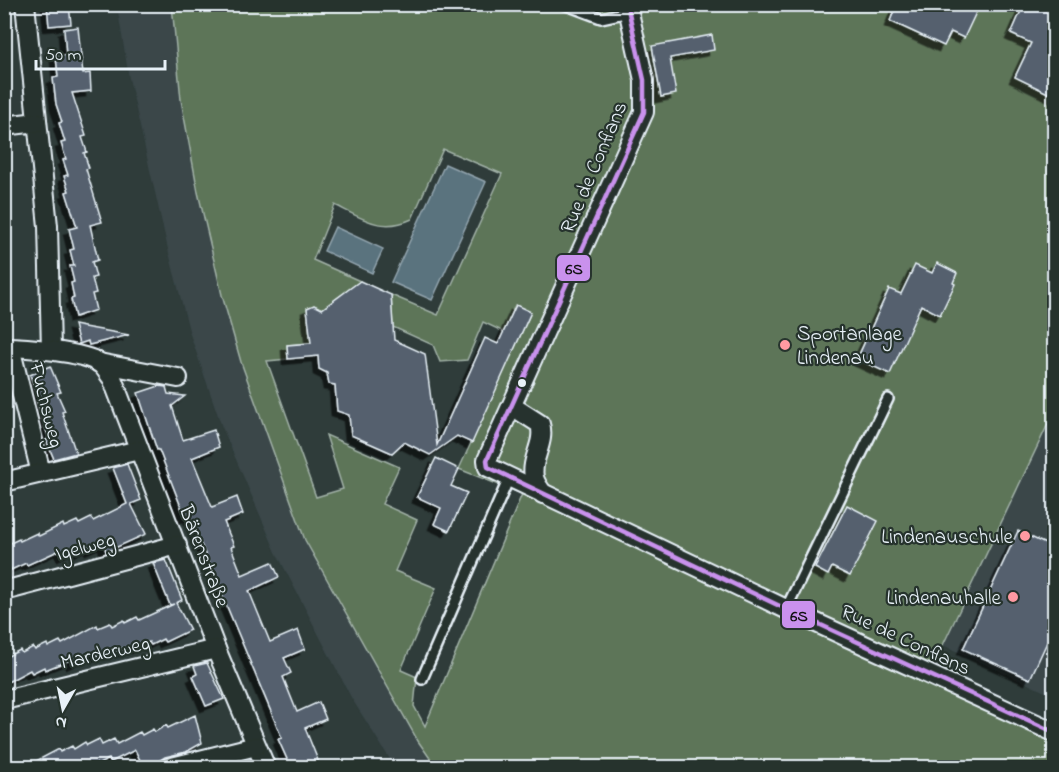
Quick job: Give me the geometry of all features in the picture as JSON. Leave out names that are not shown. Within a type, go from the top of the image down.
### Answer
[{"type":"street","points":[[25,4],[48,226],[51,351]]},
{"type":"street","name":"Rue de Conflans","points":[[628,8],[644,80],[644,112],[487,464],[509,478],[786,609],[1054,732]]},
{"type":"street","points":[[4,126],[37,122]]},
{"type":"street","points":[[7,347],[51,351],[178,378]]},
{"type":"street","name":"Fuchsweg","points":[[7,347],[41,473]]},
{"type":"street","name":"Bärenstraße","points":[[99,363],[112,378],[216,649],[266,768]]},
{"type":"street","points":[[512,406],[540,424],[543,437],[533,472],[534,479],[543,494]]},
{"type":"street","name":"Fuchsweg","points":[[4,482],[139,450]]},
{"type":"street","name":"Igelweg","points":[[4,591],[177,545]]},
{"type":"street","name":"Marderweg","points":[[4,700],[216,649]]},
{"type":"street","points":[[168,768],[256,746]]},
{"type":"lane","points":[[564,4],[601,18],[628,8]]},
{"type":"lane","points":[[786,609],[888,399]]},
{"type":"lane","points":[[422,679],[509,478]]},
{"type":"shaded area","points":[[117,5],[172,5],[181,99],[222,295],[418,741],[436,767],[395,767],[352,699],[276,552],[222,427],[190,334],[167,245],[129,78]]},
{"type":"shaded area","name":"Lindenauschule","points":[[1048,424],[1054,427],[1054,696],[943,645]]},
{"type":"green space","points":[[172,5],[1054,5],[1054,427],[1048,424],[943,645],[923,680],[1054,742],[1054,767],[436,767],[418,741],[305,540],[241,362],[222,295],[198,192],[181,100]],"holes":[[[443,149],[502,174],[438,315],[391,295],[393,327],[433,345],[440,362],[467,360],[483,322],[504,332],[515,305],[531,312],[459,469],[522,494],[425,726],[414,706],[417,677],[401,670],[436,588],[395,571],[417,520],[382,504],[399,467],[326,435],[343,489],[316,497],[267,361],[288,359],[287,345],[311,343],[307,308],[314,305],[322,309],[360,281],[313,260],[335,205],[364,219],[382,224],[391,225],[412,219]]]},
{"type":"water","points":[[445,164],[486,182],[432,300],[391,282]]},
{"type":"water","points":[[335,227],[383,249],[372,273],[324,251]]},
{"type":"building","points":[[47,4],[69,4],[71,24],[49,26]]},
{"type":"building","points":[[897,4],[980,4],[964,38],[951,32],[944,46],[890,21]]},
{"type":"building","points":[[1024,4],[1054,4],[1054,96],[1015,77],[1031,43],[1011,34]]},
{"type":"building","points":[[78,27],[83,74],[90,73],[91,91],[72,93],[86,136],[82,137],[89,168],[86,169],[102,222],[90,225],[98,260],[92,262],[96,277],[92,278],[96,293],[92,294],[96,310],[75,317],[71,299],[74,298],[71,283],[74,282],[70,266],[74,266],[70,250],[74,249],[69,229],[77,227],[66,192],[69,191],[64,176],[68,175],[61,143],[65,142],[59,123],[62,122],[56,104],[53,78],[58,77],[56,56],[66,55],[64,29]]},
{"type":"building","points":[[712,35],[714,50],[670,58],[676,94],[661,97],[652,46]]},
{"type":"building","points":[[937,263],[957,273],[953,283],[955,284],[940,315],[921,305],[890,374],[857,359],[889,289],[901,294],[915,265],[932,273]]},
{"type":"building","points":[[360,281],[391,295],[394,340],[425,354],[437,445],[485,338],[498,344],[516,305],[531,312],[472,443],[457,436],[430,455],[404,442],[392,453],[351,435],[349,415],[337,411],[335,385],[329,384],[327,373],[319,369],[318,356],[288,359],[287,345],[311,343],[307,308],[314,305],[322,309]]},
{"type":"building","points":[[74,325],[129,335],[89,345],[88,341],[79,344]]},
{"type":"building","points":[[50,366],[61,392],[57,393],[65,411],[62,412],[76,453],[54,459],[46,440],[49,439],[37,401],[40,400],[30,375]]},
{"type":"building","points":[[159,386],[166,387],[168,394],[185,396],[172,406],[183,440],[214,430],[219,447],[192,458],[212,507],[237,497],[243,514],[224,522],[242,575],[272,562],[279,577],[249,591],[270,642],[298,630],[305,649],[284,658],[291,673],[283,677],[297,712],[319,702],[326,719],[305,728],[321,768],[291,768],[278,739],[282,738],[189,516],[185,517],[159,450],[157,450],[138,393]]},
{"type":"building","points":[[436,458],[459,469],[451,486],[467,493],[449,531],[434,524],[441,508],[417,497]]},
{"type":"building","points":[[127,464],[141,500],[131,504],[146,534],[106,552],[104,543],[91,549],[89,546],[77,552],[75,549],[63,555],[60,550],[27,565],[26,563],[11,570],[10,567],[4,570],[4,546],[37,533],[39,536],[63,524],[64,527],[77,521],[79,524],[91,518],[93,521],[127,504],[113,468]]},
{"type":"building","points":[[847,505],[878,521],[850,576],[832,567],[828,575],[815,568]]},
{"type":"building","name":"Lindenauhalle","points":[[1018,531],[1054,548],[1054,627],[1030,679],[963,649]]},
{"type":"building","points":[[166,560],[182,600],[176,603],[190,630],[165,642],[163,639],[151,645],[149,642],[137,648],[136,645],[124,651],[122,648],[110,654],[109,651],[97,656],[95,652],[72,664],[70,660],[45,670],[44,667],[32,673],[30,670],[4,684],[4,658],[20,650],[22,653],[33,647],[35,650],[60,641],[62,644],[97,625],[98,628],[110,623],[112,626],[137,617],[139,620],[174,604],[170,605],[153,563]]},
{"type":"building","points":[[207,663],[224,699],[206,706],[193,676],[197,674],[194,666]]},
{"type":"building","points":[[195,715],[202,743],[186,752],[165,757],[160,760],[156,768],[144,768],[135,750],[111,762],[109,759],[86,768],[23,768],[59,749],[60,752],[72,746],[74,749],[85,742],[87,745],[99,739],[102,745],[114,739],[117,744],[140,732],[142,735],[153,729],[155,732],[166,725],[168,728]]},
{"type":"transit line","name":"6S","points":[[627,4],[644,80],[644,112],[487,460],[488,467],[786,609],[1054,732]]},
{"type":"place","name":"Sportanlage Lindenau","points":[[785,345]]},
{"type":"place","name":"Lindenauschule","points":[[1025,536]]},
{"type":"place","name":"Lindenauhalle","points":[[1013,597]]}]
